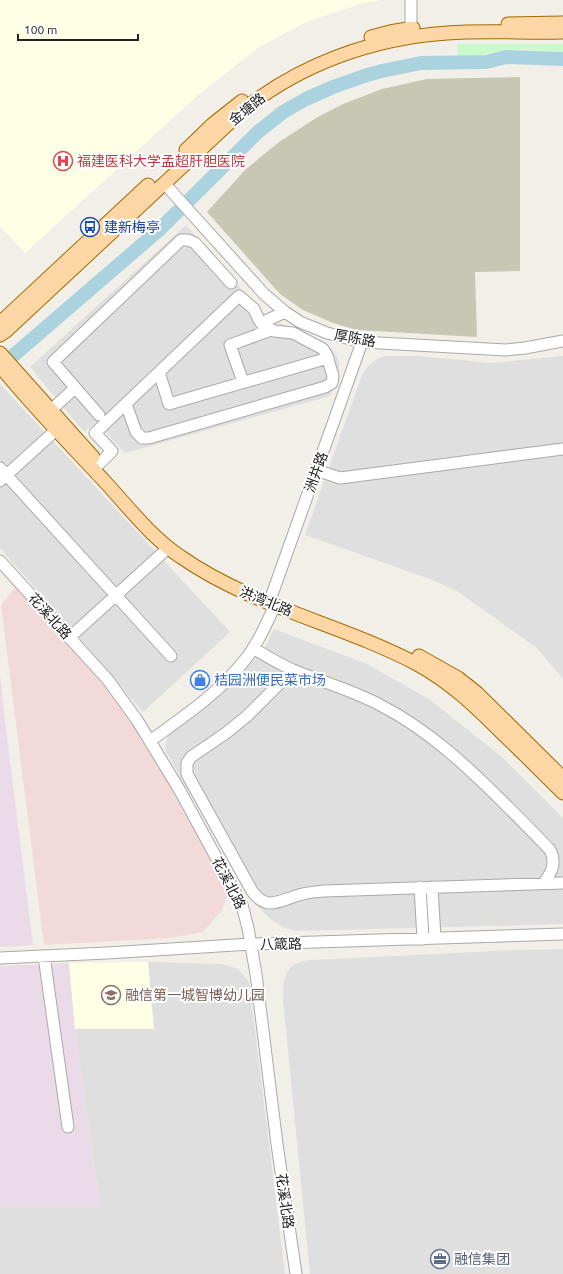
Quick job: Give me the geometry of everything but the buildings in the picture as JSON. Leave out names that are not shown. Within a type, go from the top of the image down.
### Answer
[{"type":"main road","name":"金塘路","points":[[0,334],[6,331],[242,111],[263,95],[286,81],[309,69],[350,53],[411,33],[446,24],[563,23]]},
{"type":"main road","name":"金塘路","points":[[0,323],[209,128],[254,91],[281,74],[314,57],[366,38],[390,32],[563,32]]},
{"type":"main road","name":"洪湾北路","points":[[5,363],[51,410],[144,512],[167,536],[181,547],[225,575],[249,586],[272,601],[419,665],[455,689],[476,706],[563,793]]},
{"type":"main road","name":"洪湾北路","points":[[5,363],[56,430],[168,548],[210,576],[242,592],[390,642],[445,670],[477,693],[563,778]]},
{"type":"street","points":[[411,0],[411,33]]},
{"type":"street","name":"厚陈路","points":[[164,183],[253,283],[274,304],[300,322],[314,328],[343,338],[362,342],[506,350],[563,342]]},
{"type":"street","points":[[99,416],[53,362],[178,242],[184,240],[195,243],[231,283]]},
{"type":"street","points":[[99,464],[112,451],[95,433],[239,296],[254,309],[262,323],[271,330],[293,334],[323,349],[328,358],[333,380],[329,386],[149,438],[142,438],[136,432],[126,404]]},
{"type":"street","points":[[262,323],[285,312]]},
{"type":"street","points":[[243,382],[230,345],[271,330]]},
{"type":"street","name":"洲井路","points":[[150,741],[210,696],[239,668],[253,648],[272,601],[316,470],[362,342]]},
{"type":"street","points":[[159,372],[168,404],[328,358]]},
{"type":"street","points":[[51,410],[75,388]]},
{"type":"street","points":[[56,430],[2,475],[116,595],[171,656]]},
{"type":"street","points":[[316,470],[340,478],[563,449]]},
{"type":"street","points":[[69,638],[168,548]]},
{"type":"street","name":"花溪北路","points":[[0,561],[108,680],[137,720],[179,789],[238,896],[245,913],[251,944],[277,1144],[296,1274]]},
{"type":"street","points":[[253,648],[276,662],[352,691],[387,708],[418,727],[461,761],[550,850],[553,863],[550,873],[544,883]]},
{"type":"street","points":[[294,670],[248,716],[188,760],[186,767],[187,774],[215,826],[257,898],[264,902],[277,903],[300,894],[316,892],[563,883]]},
{"type":"street","points":[[197,822],[209,814]]},
{"type":"street","points":[[203,832],[215,826]]},
{"type":"street","points":[[432,887],[435,938]]},
{"type":"street","points":[[420,888],[423,939]]},
{"type":"street","name":"八箴路","points":[[0,958],[251,944],[563,934]]},
{"type":"street","points":[[44,956],[68,1127]]},
{"type":"shaded area","name":"福建医科大学孟超肝胆医院","points":[[0,0],[382,0],[364,3],[304,23],[259,47],[197,96],[25,253],[0,226]]},
{"type":"shaded area","points":[[520,77],[520,271],[475,272],[477,337],[357,330],[333,323],[303,310],[280,294],[207,212],[245,170],[279,142],[316,118],[343,104],[382,89],[427,79]]},
{"type":"shaded area","points":[[186,225],[241,289],[258,305],[262,315],[277,324],[278,322],[331,348],[338,358],[339,373],[330,396],[125,453],[96,422],[84,432],[30,367]]},
{"type":"shaded area","points":[[384,356],[418,356],[491,363],[563,356],[563,679],[537,648],[457,591],[430,579],[305,535],[362,375],[369,365]]},
{"type":"shaded area","points":[[0,384],[230,632],[143,712],[0,548]]},
{"type":"shaded area","points":[[17,585],[109,690],[146,744],[222,878],[228,893],[222,910],[203,932],[169,938],[44,945],[1,605]]},
{"type":"shaded area","points":[[274,629],[367,664],[429,699],[502,757],[563,818],[563,924],[295,931],[283,927],[262,911],[254,901],[207,823],[165,748],[167,738],[171,733],[207,705],[257,657],[264,649]]},
{"type":"shaded area","points":[[0,674],[4,713],[33,945],[0,947]]},
{"type":"shaded area","points":[[563,949],[563,1274],[310,1274],[283,1000],[283,985],[287,972],[293,965],[303,961],[313,960]]},
{"type":"shaded area","points":[[148,962],[222,964],[238,969],[249,982],[285,1274],[0,1274],[0,1207],[100,1207],[75,1029],[153,1029]]},
{"type":"shaded area","name":"融信第一城智博幼儿园","points":[[148,962],[154,1029],[75,1029],[69,963]]},
{"type":"shaded area","points":[[69,963],[75,1029],[100,1207],[0,1207],[0,966]]},
{"type":"green space","points":[[457,44],[563,44],[563,52],[523,49],[505,50],[479,55],[458,55]]},
{"type":"waterway","points":[[0,367],[159,230],[258,132],[283,112],[306,99],[333,87],[367,75],[421,63],[486,62],[506,57],[563,59]]},
{"type":"place","name":"福建医科大学孟超肝胆医院","points":[[63,161]]},
{"type":"place","name":"建新梅亭","points":[[90,227]]},
{"type":"place","name":"桔园洲便民菜市场","points":[[200,680]]},
{"type":"place","name":"融信第一城智博幼儿园","points":[[111,995]]},
{"type":"place","name":"融信集团","points":[[440,1259]]}]
